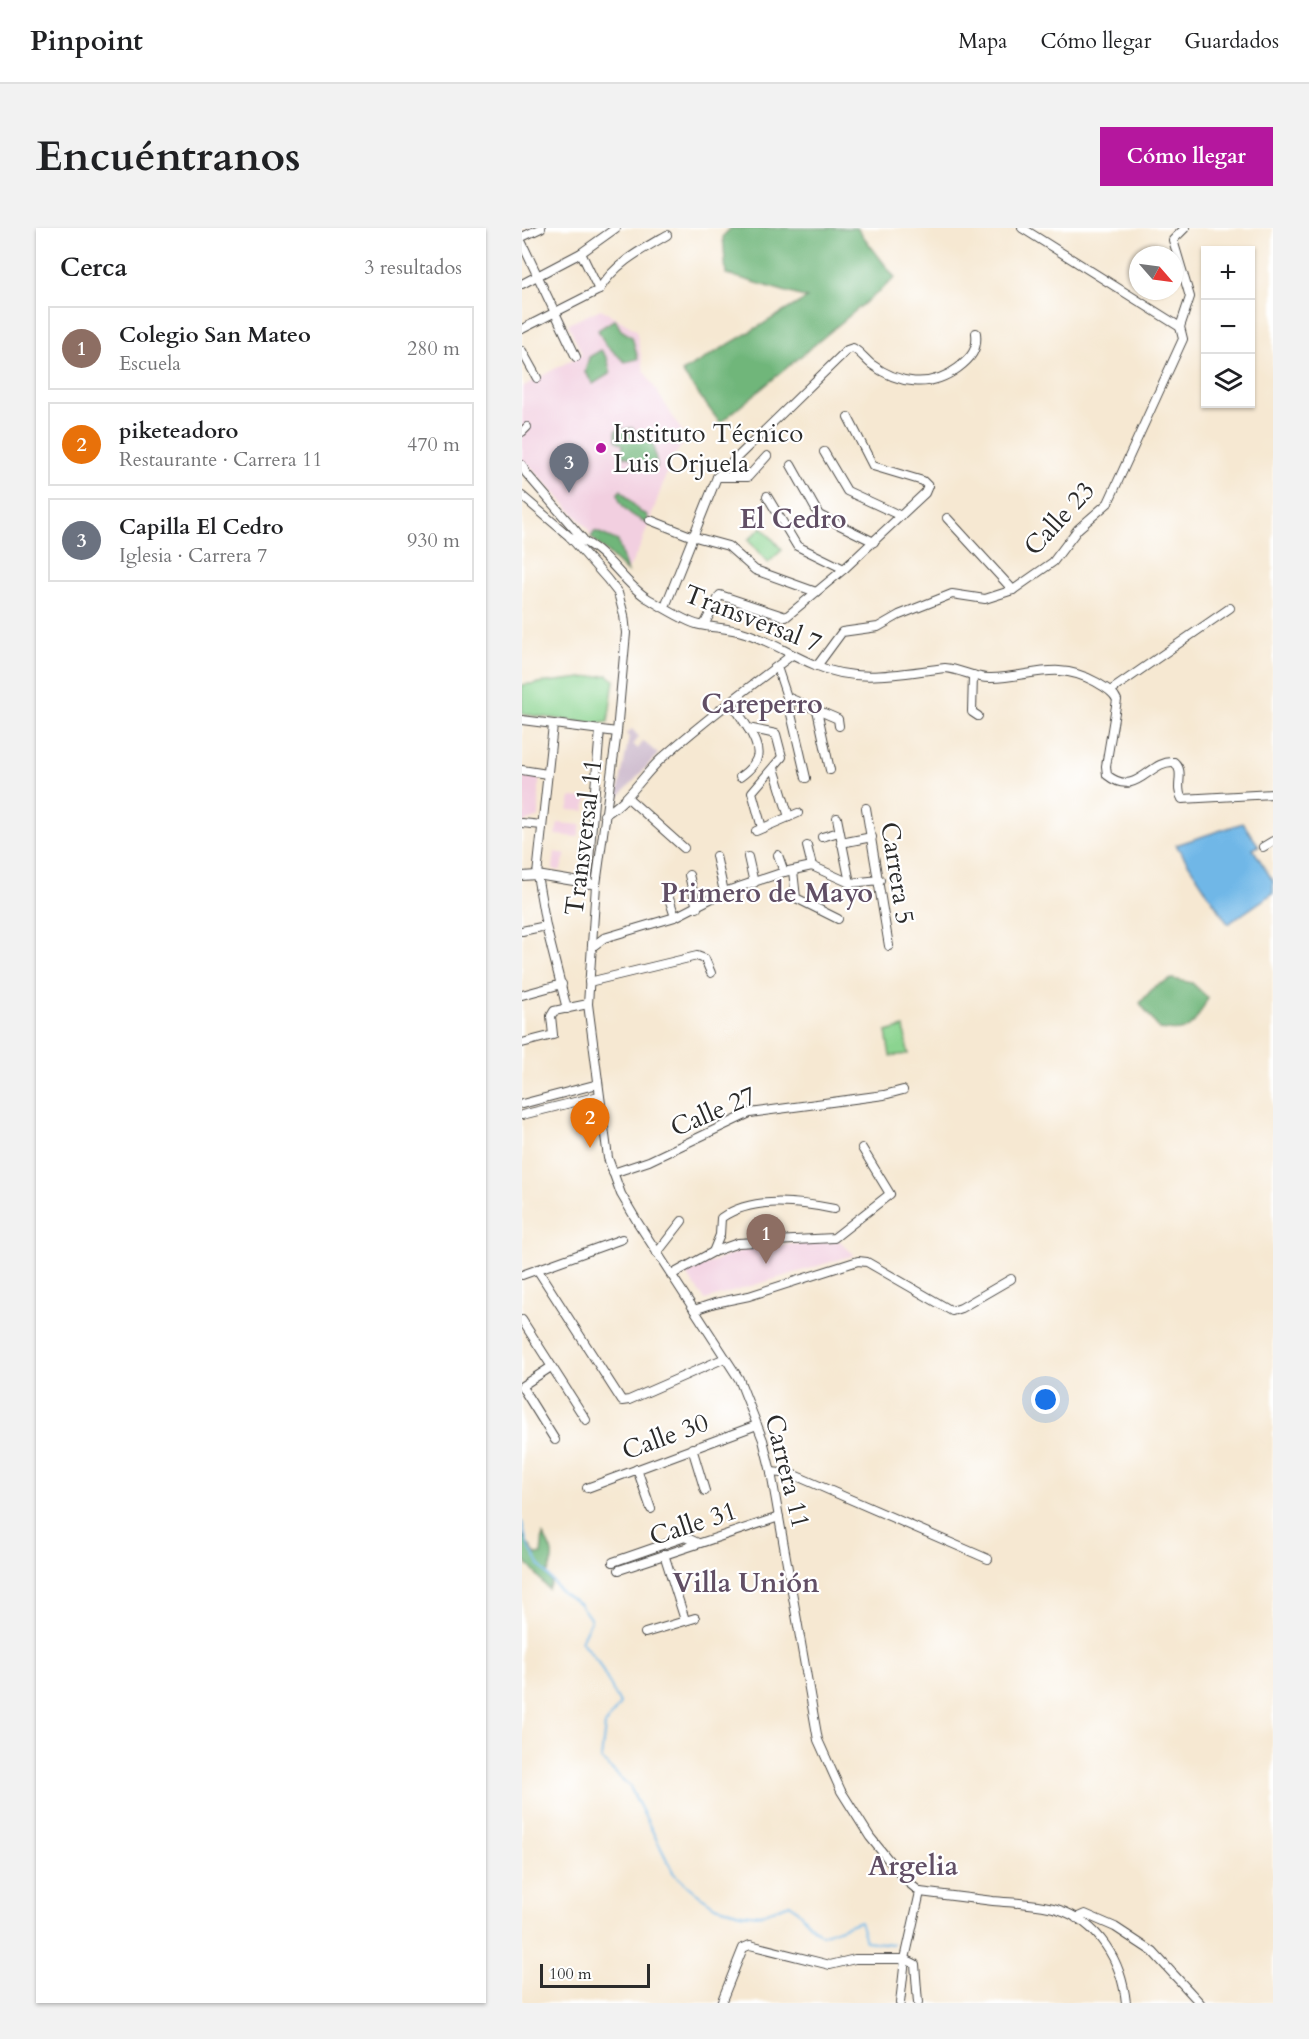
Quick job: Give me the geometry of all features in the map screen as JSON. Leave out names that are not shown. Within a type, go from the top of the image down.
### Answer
[{"type":"street","points":[[522,237],[540,228]]},
{"type":"street","points":[[522,284],[581,253],[616,228]]},
{"type":"street","points":[[1022,228],[1180,327]]},
{"type":"street","name":"Calle 23","points":[[817,666],[842,632],[878,627],[899,615],[952,594],[985,599],[1012,590],[1053,562],[1078,528],[1108,503],[1183,339],[1180,327],[1190,297],[1173,240],[1185,228]]},
{"type":"street","points":[[522,329],[599,290],[607,276],[630,256],[666,235]]},
{"type":"street","points":[[522,243],[576,357]]},
{"type":"street","points":[[581,253],[599,290]]},
{"type":"street","points":[[665,607],[717,477],[848,350],[854,348],[888,374],[912,383],[925,383],[949,375],[972,357],[977,342],[976,333]]},
{"type":"street","points":[[522,351],[537,378]]},
{"type":"street","points":[[704,625],[720,595],[786,617],[844,569],[925,493],[928,486],[923,481],[873,466],[848,417]]},
{"type":"street","points":[[824,452],[847,491],[901,516]]},
{"type":"street","points":[[717,477],[748,477],[767,456]]},
{"type":"street","name":"Transversal 7","points":[[522,465],[526,473],[583,539],[630,586],[698,625],[766,640],[817,666],[847,675],[867,678],[957,668],[973,675],[992,678],[1052,669],[1080,673],[1110,691]]},
{"type":"street","points":[[791,465],[819,515],[874,542]]},
{"type":"street","name":"Transversal 11","points":[[522,496],[570,537],[618,593],[624,615],[626,633],[617,732],[596,885],[589,982],[588,1004],[596,1064]]},
{"type":"street","points":[[767,496],[797,546],[844,569]]},
{"type":"street","points":[[947,518],[1012,590]]},
{"type":"street","points":[[650,520],[728,546],[755,570],[816,592]]},
{"type":"street","points":[[570,537],[583,539]]},
{"type":"street","points":[[1230,608],[1110,691],[1114,694],[1117,705],[1106,766],[1107,775],[1114,780],[1129,782],[1143,778],[1168,761],[1174,762],[1180,773],[1178,789],[1182,799],[1273,794]]},
{"type":"street","points":[[604,816],[622,806],[649,771],[692,732],[792,654]]},
{"type":"street","points":[[777,666],[787,697],[806,778]]},
{"type":"street","points":[[973,675],[972,712],[978,716]]},
{"type":"street","points":[[787,697],[838,719],[839,726]]},
{"type":"street","points":[[731,702],[758,744],[759,752],[756,762],[740,777]]},
{"type":"street","points":[[817,710],[830,770]]},
{"type":"street","points":[[522,720],[617,732]]},
{"type":"street","points":[[553,724],[537,875],[546,926],[567,1009]]},
{"type":"street","points":[[748,728],[776,734],[782,757],[752,792],[759,830],[798,813]]},
{"type":"street","points":[[587,884],[600,730]]},
{"type":"street","points":[[774,768],[789,817]]},
{"type":"street","points":[[522,770],[547,774]]},
{"type":"street","points":[[628,798],[684,848]]},
{"type":"street","name":"Carrera 5","points":[[866,808],[889,946]]},
{"type":"street","points":[[837,818],[850,883]]},
{"type":"street","points":[[522,823],[542,825]]},
{"type":"street","points":[[822,837],[839,832]]},
{"type":"street","points":[[842,843],[872,837]]},
{"type":"street","points":[[1263,847],[1273,841]]},
{"type":"street","points":[[807,846],[812,866]]},
{"type":"street","points":[[778,855],[784,872]]},
{"type":"street","points":[[716,856],[724,892]]},
{"type":"street","points":[[748,857],[754,883]]},
{"type":"street","points":[[592,947],[604,938],[675,917],[697,908],[724,892],[784,872],[812,866],[850,883],[879,880]]},
{"type":"street","points":[[793,871],[796,898],[838,919]]},
{"type":"street","points":[[522,876],[537,875],[596,885]]},
{"type":"street","points":[[689,875],[697,908]]},
{"type":"street","points":[[666,889],[675,917]]},
{"type":"street","points":[[522,931],[546,926]]},
{"type":"street","points":[[589,982],[697,956],[705,959],[711,973]]},
{"type":"street","points":[[522,995],[562,984]]},
{"type":"street","points":[[522,1043],[553,1035],[552,1012],[588,1004]]},
{"type":"street","name":"Carrera 11","points":[[596,1064],[603,1131],[613,1173],[621,1194],[739,1379],[757,1425],[771,1472],[818,1740],[841,1791],[870,1836],[904,1879],[920,1892]]},
{"type":"street","points":[[522,1104],[598,1084]]},
{"type":"street","name":"Calle 27","points":[[613,1173],[649,1161],[750,1113],[884,1095],[903,1090]]},
{"type":"street","points":[[522,1114],[599,1096]]},
{"type":"street","points":[[671,1275],[713,1252],[738,1243],[834,1238],[846,1232],[890,1194],[862,1148]]},
{"type":"street","points":[[713,1252],[720,1235],[721,1218],[734,1208],[796,1202],[834,1209]]},
{"type":"street","points":[[657,1253],[682,1221]]},
{"type":"street","points":[[522,1275],[622,1239]]},
{"type":"street","points":[[694,1310],[749,1296],[858,1261],[867,1262],[952,1311],[1011,1279]]},
{"type":"street","points":[[537,1269],[622,1401],[725,1358]]},
{"type":"street","points":[[522,1320],[586,1420]]},
{"type":"street","points":[[551,1367],[522,1387],[555,1440]]},
{"type":"street","name":"Calle 30","points":[[587,1488],[757,1425]]},
{"type":"street","points":[[692,1449],[705,1491]]},
{"type":"street","points":[[637,1468],[651,1509]]},
{"type":"street","points":[[771,1472],[792,1474],[988,1559]]},
{"type":"street","name":"Calle 31","points":[[619,1570],[779,1517]]},
{"type":"street","points":[[613,1562],[685,1537],[698,1543]]},
{"type":"street","points":[[664,1554],[685,1620]]},
{"type":"street","points":[[645,1633],[695,1618]]},
{"type":"street","points":[[900,2003],[905,1959],[920,1892],[1041,1905],[1076,1918],[1099,1936],[1117,1962],[1125,1985],[1126,2003]]},
{"type":"street","points":[[1076,1918],[1085,1914],[1115,1928],[1152,1952],[1200,2003]]},
{"type":"street","points":[[721,2003],[746,1946],[830,1965],[855,1959],[905,1959],[915,1964],[918,2003]]},
{"type":"shaded area","name":"Instituto Técnico Luis Orjuela","points":[[601,309],[636,330],[644,371],[687,439],[672,458],[641,545],[627,572],[591,537],[588,529],[528,464],[522,467],[522,387],[582,354],[568,324]]},
{"type":"shaded area","points":[[632,729],[639,737],[633,744],[638,749],[643,741],[658,754],[617,799],[629,737],[626,734]]},
{"type":"shaded area","points":[[522,777],[539,777],[539,817],[522,823],[522,815],[525,814]]},
{"type":"shaded area","points":[[571,797],[587,798],[585,811],[568,810]]},
{"type":"shaded area","points":[[558,823],[581,825],[578,837],[555,835]]},
{"type":"shaded area","points":[[555,852],[566,854],[560,871],[553,869]]},
{"type":"shaded area","points":[[840,1241],[854,1255],[705,1300],[685,1273],[750,1247]]},
{"type":"green space","points":[[731,228],[857,228],[895,278],[720,423],[682,372],[807,298],[726,274],[723,236]]},
{"type":"green space","points":[[615,319],[621,330],[632,337],[638,359],[625,362],[605,344],[598,330]]},
{"type":"green space","points":[[601,350],[607,358],[611,373],[593,384],[585,372],[589,357]]},
{"type":"green space","points":[[632,428],[644,438],[652,437],[657,467],[621,455],[623,445],[616,440],[616,430]]},
{"type":"green space","points":[[621,490],[640,512],[646,514],[650,524],[625,509],[619,499],[618,493]]},
{"type":"green space","points":[[762,527],[782,550],[768,563],[748,540]]},
{"type":"green space","points":[[595,531],[618,541],[627,572],[591,537]]},
{"type":"green space","points":[[608,675],[614,680],[608,722],[595,724],[522,714],[522,685]]},
{"type":"green space","points":[[1172,979],[1192,983],[1208,998],[1191,1026],[1179,1030],[1159,1029],[1140,1003],[1155,986]]},
{"type":"green space","points":[[904,1027],[908,1054],[890,1056],[886,1032]]},
{"type":"green space","points":[[522,1535],[536,1555],[541,1554],[543,1535],[549,1545],[552,1563],[547,1574],[551,1582],[548,1589],[522,1557]]},
{"type":"water","points":[[1243,823],[1259,846],[1253,849],[1273,881],[1273,893],[1228,924],[1176,845]]},
{"type":"waterway","points":[[522,1522],[527,1544],[540,1566],[562,1593],[579,1603],[591,1620],[581,1641],[598,1662],[620,1704],[605,1725],[601,1759],[630,1787],[674,1874],[715,1906],[759,1915],[790,1904],[822,1935],[860,1921],[866,1941],[892,1944]]},
{"type":"place","name":"Instituto Técnico Luis Orjuela","points":[[601,448]]},
{"type":"place","name":"Capilla El Cedro","points":[[569,493]]},
{"type":"place","name":"piketeadoro","points":[[590,1148]]},
{"type":"place","name":"Colegio San Mateo","points":[[766,1264]]},
{"type":"district","name":"El Cedro","points":[[793,519]]},
{"type":"district","name":"Careperro","points":[[762,704]]},
{"type":"district","name":"Primero de Mayo","points":[[767,893]]},
{"type":"district","name":"Villa Unión","points":[[746,1583]]},
{"type":"district","name":"Argelia","points":[[913,1866]]}]
